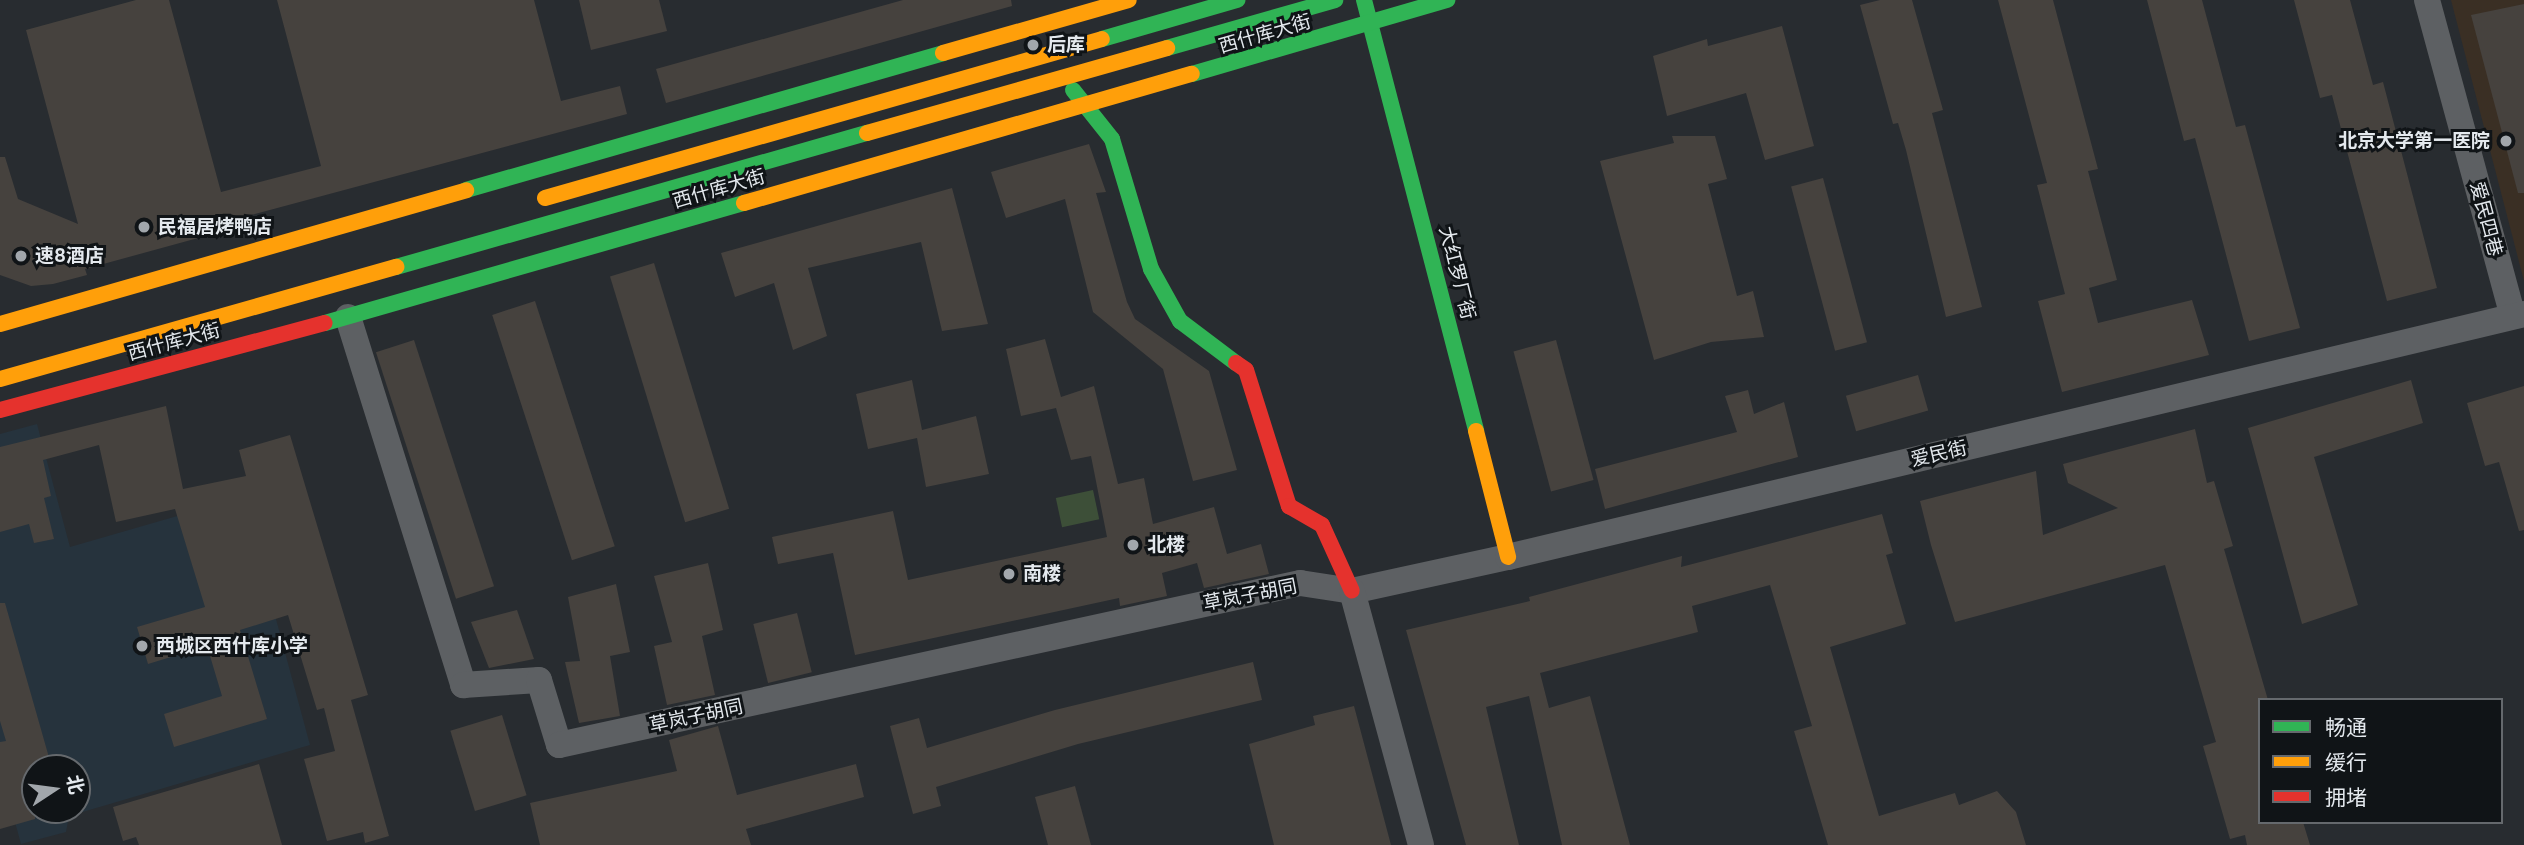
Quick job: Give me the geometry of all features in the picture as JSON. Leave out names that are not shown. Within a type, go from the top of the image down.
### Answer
[{"type":"street","points":[[0,324],[1129,0]]},
{"type":"street","name":"西什库大街","points":[[531,202],[1237,0]]},
{"type":"street","name":"西什库大街","points":[[0,379],[1335,0]]},
{"type":"street","name":"大红罗厂街","points":[[1364,0],[1508,557]]},
{"type":"street","name":"西什库大街","points":[[0,410],[348,317],[1371,26],[1447,0]]},
{"type":"street","name":"爱民四巷","points":[[2427,0],[2518,315]]},
{"type":"street","points":[[1063,77],[1112,139],[1151,269],[1180,321],[1246,370],[1289,506],[1322,525],[1352,591],[1421,845]]},
{"type":"street","name":"爱民街","points":[[1352,591],[1508,557],[2518,315]]},
{"type":"street","name":"草岚子胡同","points":[[348,317],[463,685],[539,680],[559,745],[1300,583],[1352,591]]},
{"type":"shaded area","name":"北京大学第一医院","points":[[2451,0],[2524,0],[2524,281]]},
{"type":"shaded area","name":"西城区西什库小学","points":[[37,424],[70,547],[243,497],[310,745],[91,810],[91,754],[21,754],[21,824],[68,824],[66,832],[21,844],[0,767],[0,434]]},
{"type":"green space","points":[[1093,490],[1099,519],[1062,527],[1056,498]]},
{"type":"building","points":[[136,0],[169,0],[221,192],[321,166],[277,0],[534,0],[561,101],[620,86],[627,114],[229,221],[231,229],[85,269],[87,275],[53,284],[31,286],[0,275],[0,157],[5,157],[18,199],[78,224],[26,30]]},
{"type":"building","points":[[579,0],[659,0],[667,31],[591,50]]},
{"type":"building","points":[[903,0],[1011,0],[1012,6],[666,103],[656,69]]},
{"type":"building","points":[[1880,0],[1912,0],[1943,110],[1932,113],[1982,307],[1946,317],[1906,150],[1898,123],[1893,124],[1860,5]]},
{"type":"building","points":[[1998,0],[2053,0],[2098,169],[2088,171],[2117,280],[2089,288],[2098,323],[2192,300],[2209,355],[2062,392],[2038,301],[2065,294],[2037,185],[2047,183]]},
{"type":"building","points":[[2147,0],[2202,0],[2236,127],[2245,125],[2300,328],[2249,341],[2195,138],[2184,141]]},
{"type":"building","points":[[2294,0],[2350,0],[2373,85],[2383,82],[2437,288],[2387,301],[2332,95],[2320,98]]},
{"type":"building","points":[[2524,4],[2524,193],[2518,193],[2471,15]]},
{"type":"building","points":[[1782,26],[1814,146],[1765,160],[1746,93],[1667,116],[1653,56],[1707,39],[1708,46]]},
{"type":"building","points":[[1672,136],[1715,136],[1727,179],[1708,184],[1737,296],[1753,291],[1764,337],[1711,342],[1654,360],[1600,161],[1674,143]]},
{"type":"building","points":[[1089,144],[1106,192],[1096,193],[1127,302],[1135,319],[1209,371],[1237,470],[1193,481],[1163,369],[1093,312],[1065,199],[1006,218],[991,172]]},
{"type":"building","points":[[1823,178],[1867,342],[1835,351],[1791,187]]},
{"type":"building","points":[[952,188],[988,324],[942,331],[921,242],[808,268],[827,336],[793,350],[774,283],[735,297],[721,253]]},
{"type":"building","points":[[654,263],[729,509],[685,522],[610,276]]},
{"type":"building","points":[[535,301],[615,546],[572,560],[492,315]]},
{"type":"building","points":[[1045,339],[1061,397],[1094,386],[1118,484],[1144,478],[1153,524],[1214,507],[1227,554],[1261,544],[1269,574],[1204,588],[1197,563],[1162,573],[1167,596],[1120,606],[1119,598],[855,655],[833,553],[778,564],[772,537],[893,511],[908,580],[1107,537],[1091,456],[1071,460],[1056,408],[1021,416],[1006,349]]},
{"type":"building","points":[[414,340],[494,586],[456,599],[376,352]]},
{"type":"building","points":[[1556,340],[1594,480],[1551,491],[1513,351]]},
{"type":"building","points":[[1918,375],[1928,411],[1856,431],[1846,396]]},
{"type":"building","points":[[912,380],[922,430],[976,416],[989,474],[926,487],[917,438],[868,449],[856,394]]},
{"type":"building","points":[[2411,380],[2423,423],[2314,457],[2358,605],[2302,624],[2248,428]]},
{"type":"building","points":[[2524,386],[2524,530],[2519,531],[2499,462],[2485,466],[2467,403]]},
{"type":"building","points":[[1748,390],[1754,414],[1784,402],[1798,457],[1605,509],[1595,469],[1737,432],[1725,396]]},
{"type":"building","points":[[166,406],[183,489],[246,476],[239,450],[290,435],[368,695],[351,700],[389,836],[365,843],[363,832],[327,841],[304,759],[335,751],[324,708],[317,710],[288,615],[240,630],[267,719],[174,747],[164,714],[222,696],[207,646],[148,664],[137,627],[205,607],[175,509],[116,522],[99,445],[43,460],[51,496],[44,498],[54,539],[34,543],[29,524],[0,532],[0,447]]},
{"type":"building","points":[[2195,429],[2207,483],[2214,481],[2233,546],[2224,549],[2267,698],[2258,698],[2258,824],[2304,824],[2310,845],[2247,845],[2245,835],[2230,839],[2203,746],[2216,742],[2165,565],[1955,622],[1920,501],[2036,471],[2043,535],[2118,508],[2068,483],[2063,464]]},
{"type":"building","points":[[1882,514],[1893,553],[1886,555],[1906,624],[1830,647],[1879,816],[1955,793],[1959,805],[1997,791],[2016,812],[2026,845],[1828,845],[1794,731],[1812,726],[1770,585],[1692,606],[1698,632],[1540,673],[1549,708],[1590,696],[1630,845],[1562,845],[1529,696],[1486,707],[1519,845],[1466,845],[1406,630],[1530,601],[1529,597],[1682,556],[1681,567]]},
{"type":"building","points":[[708,563],[723,630],[702,636],[715,695],[667,705],[654,646],[672,642],[654,576]]},
{"type":"building","points":[[616,584],[630,652],[610,656],[620,716],[579,723],[565,662],[580,661],[568,597]]},
{"type":"building","points":[[0,603],[5,603],[48,754],[21,754],[21,823],[0,829],[0,742],[6,741],[0,721]]},
{"type":"building","points":[[517,610],[534,659],[489,668],[471,622]]},
{"type":"building","points":[[797,613],[812,672],[768,683],[753,624]]},
{"type":"building","points":[[1253,662],[1262,700],[1078,744],[936,787],[941,806],[913,814],[890,726],[919,718],[927,748],[1055,710]]},
{"type":"building","points":[[1354,706],[1391,845],[1274,845],[1249,744],[1315,725],[1313,716]]},
{"type":"building","points":[[502,715],[527,795],[475,811],[450,731]]},
{"type":"building","points":[[718,726],[737,795],[856,764],[864,797],[746,829],[751,845],[540,845],[530,803],[677,771],[669,740]]},
{"type":"building","points":[[259,764],[282,845],[139,845],[136,837],[123,841],[113,807]]},
{"type":"building","points":[[1075,786],[1091,845],[1048,845],[1035,797]]},
{"type":"traffic: fast","points":[[1102,39],[1237,0]]},
{"type":"traffic: fast","points":[[1167,48],[1335,0]]},
{"type":"traffic: fast","points":[[1364,0],[1476,431]]},
{"type":"traffic: fast","points":[[1192,74],[1447,0]]},
{"type":"traffic: fast","points":[[466,190],[943,53]]},
{"type":"traffic: fast","points":[[1073,90],[1112,139],[1151,269],[1180,321],[1236,363]]},
{"type":"traffic: fast","points":[[396,267],[867,133]]},
{"type":"traffic: fast","points":[[325,323],[744,203]]},
{"type":"traffic: slow","points":[[943,53],[1129,0]]},
{"type":"traffic: slow","points":[[545,198],[1102,39]]},
{"type":"traffic: slow","points":[[867,133],[1167,48]]},
{"type":"traffic: slow","points":[[744,203],[1192,74]]},
{"type":"traffic: slow","points":[[0,324],[466,190]]},
{"type":"traffic: slow","points":[[0,379],[396,267]]},
{"type":"traffic: slow","points":[[1476,431],[1508,557]]},
{"type":"traffic: jam","points":[[0,410],[325,323]]},
{"type":"traffic: jam","points":[[1236,363],[1246,370],[1289,506],[1322,525],[1352,591]]},
{"type":"place","name":"后库","points":[[1033,45]]},
{"type":"place","name":"北京大学第一医院","points":[[2506,141]]},
{"type":"place","name":"民福居烤鸭店","points":[[144,227]]},
{"type":"place","name":"速8酒店","points":[[21,256]]},
{"type":"place","name":"北楼","points":[[1133,545]]},
{"type":"place","name":"南楼","points":[[1009,574]]},
{"type":"place","name":"西城区西什库小学","points":[[142,646]]}]
